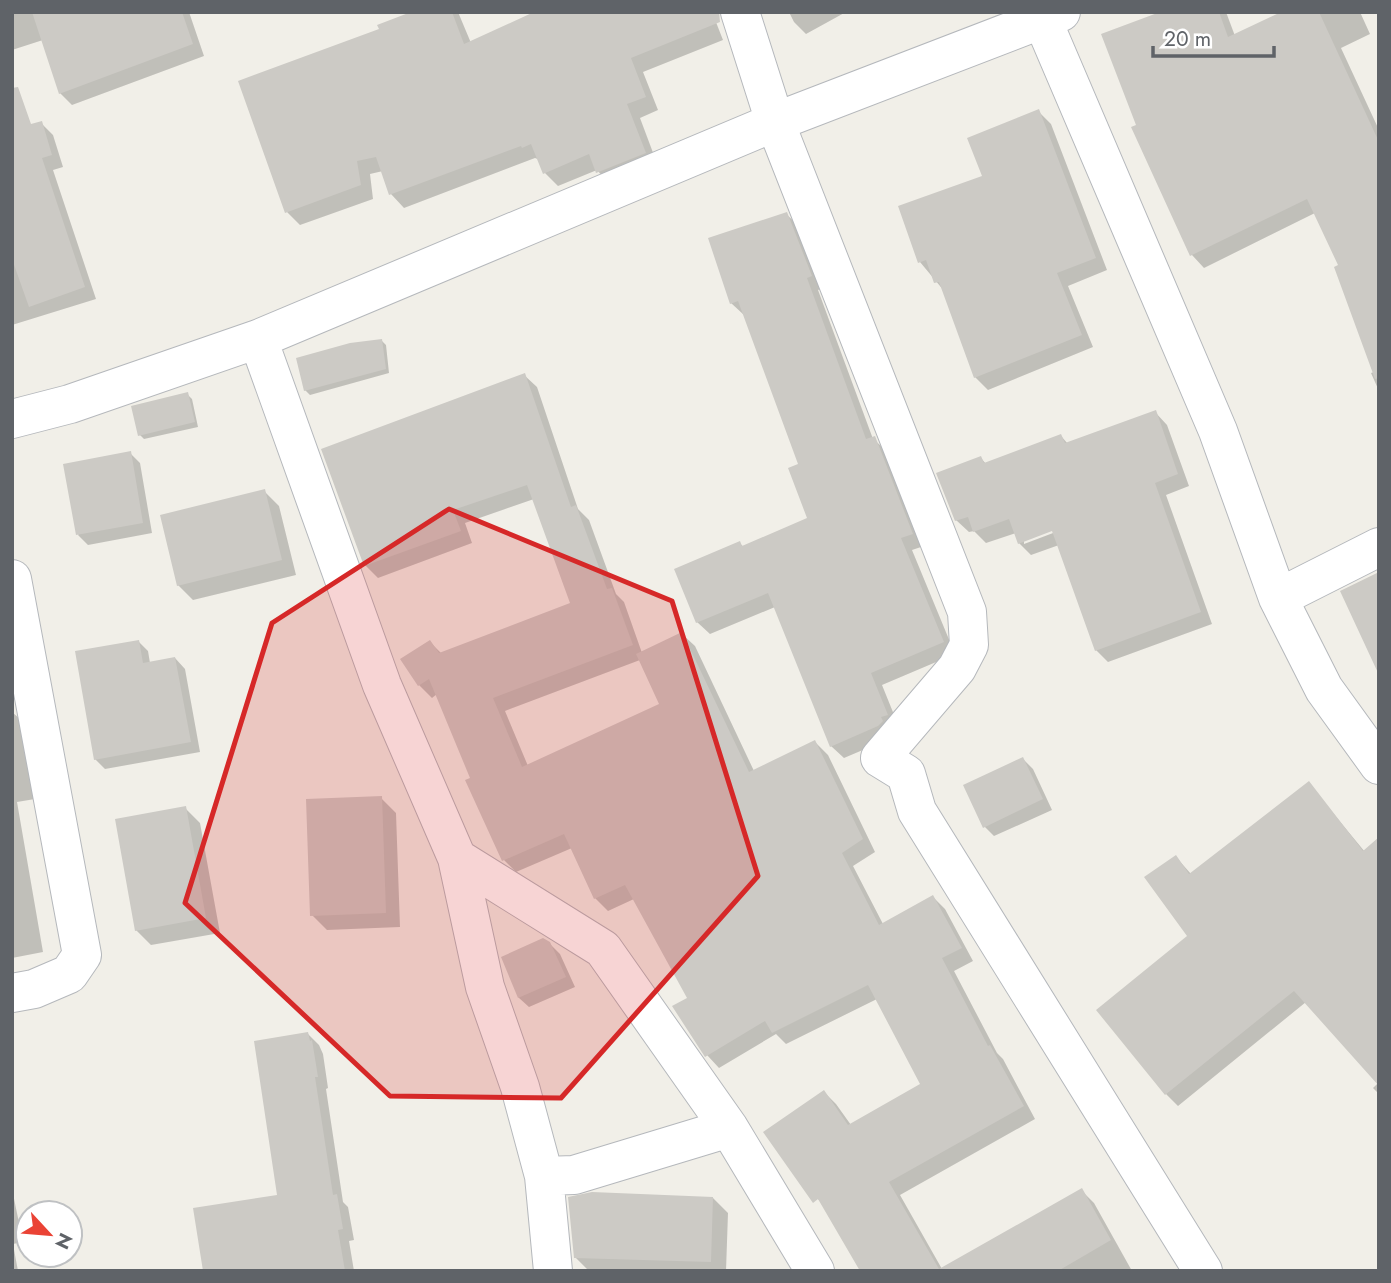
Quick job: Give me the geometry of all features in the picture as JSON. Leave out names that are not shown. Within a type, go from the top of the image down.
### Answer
[{"type":"street","points":[[740,12],[775,122],[967,612],[969,645],[957,668],[880,758],[906,774],[917,811],[1203,1271]]},
{"type":"street","points":[[12,419],[69,404],[258,339],[775,122],[1052,15],[1218,431],[1278,598],[1324,689],[1379,765]]},
{"type":"street","points":[[258,339],[382,685],[457,858],[485,987],[520,1087],[544,1176],[553,1271]]},
{"type":"street","points":[[1278,598],[1379,547]]},
{"type":"street","points":[[12,579],[82,955],[69,974],[34,989],[12,993]]},
{"type":"street","points":[[457,858],[603,949],[729,1128],[815,1271]]},
{"type":"street","points":[[544,1176],[574,1175],[729,1128]]},
{"type":"highlighted area","points":[[449,509],[672,601],[758,876],[561,1098],[390,1096],[185,903],[272,623]]},
{"type":"building","points":[[32,12],[182,12],[193,44],[59,94]]},
{"type":"building","points":[[411,12],[452,12],[464,44],[534,12],[719,12],[720,22],[631,58],[646,97],[627,104],[646,153],[596,173],[589,154],[543,174],[531,144],[389,195],[376,157],[357,161],[361,185],[285,213],[238,81],[379,29],[377,25]]},
{"type":"building","points":[[1160,12],[1219,12],[1228,37],[1281,12],[1319,12],[1379,142],[1379,378],[1375,379],[1334,267],[1338,265],[1307,199],[1190,256],[1131,127],[1136,125],[1101,34]]},
{"type":"building","points":[[18,87],[31,124],[42,121],[52,155],[42,158],[85,287],[29,307],[12,259],[12,88]]},
{"type":"building","points":[[1039,109],[1096,258],[1057,273],[1082,335],[974,378],[939,282],[934,283],[926,260],[918,263],[898,206],[982,176],[967,138]]},
{"type":"building","points":[[787,212],[812,276],[807,278],[866,439],[875,436],[913,534],[901,538],[944,642],[871,673],[888,715],[881,717],[883,721],[878,726],[830,747],[768,593],[696,623],[674,569],[740,541],[742,546],[807,518],[788,468],[798,464],[738,301],[730,304],[708,238]]},
{"type":"building","points":[[382,339],[386,369],[304,391],[296,358],[350,343]]},
{"type":"building","points":[[525,373],[571,507],[576,505],[607,589],[612,588],[633,645],[493,698],[522,767],[659,704],[636,654],[682,632],[749,772],[815,740],[863,839],[842,853],[879,925],[933,895],[962,948],[942,958],[988,1046],[990,1045],[1024,1106],[889,1182],[939,1269],[1082,1188],[1111,1240],[1058,1271],[860,1271],[818,1199],[813,1203],[763,1132],[824,1090],[848,1125],[920,1084],[868,985],[772,1033],[765,1021],[705,1057],[672,1006],[687,998],[625,885],[594,899],[564,834],[502,861],[465,780],[470,778],[429,679],[418,686],[400,659],[430,640],[439,653],[570,603],[527,485],[453,510],[461,531],[364,566],[321,449]]},
{"type":"building","points":[[188,392],[195,422],[138,436],[131,406]]},
{"type":"building","points":[[1156,410],[1178,474],[1155,483],[1201,612],[1095,651],[1052,531],[1018,544],[1009,519],[973,532],[968,517],[955,521],[936,473],[981,456],[984,463],[1061,434],[1065,443]]},
{"type":"building","points":[[131,451],[143,523],[76,535],[63,464]]},
{"type":"building","points":[[265,489],[282,560],[177,586],[160,515]]},
{"type":"building","points":[[1379,572],[1379,675],[1340,591]]},
{"type":"building","points":[[139,640],[143,663],[175,657],[191,742],[94,760],[75,651]]},
{"type":"building","points":[[1023,757],[1043,799],[983,828],[963,785]]},
{"type":"building","points":[[1309,781],[1363,851],[1379,837],[1379,1086],[1294,991],[1165,1095],[1096,1010],[1187,936],[1144,877],[1176,855],[1189,874]]},
{"type":"building","points":[[382,796],[386,913],[310,916],[306,799]]},
{"type":"building","points":[[186,806],[206,918],[135,931],[115,819]]},
{"type":"building","points":[[543,938],[550,942],[566,977],[518,998],[501,957]]},
{"type":"building","points":[[308,1032],[310,1041],[312,1040],[318,1077],[315,1077],[333,1195],[337,1194],[343,1229],[338,1230],[345,1271],[203,1271],[193,1208],[277,1195],[254,1041]]},
{"type":"building","points":[[592,1192],[713,1197],[711,1262],[574,1258],[568,1197]]}]
